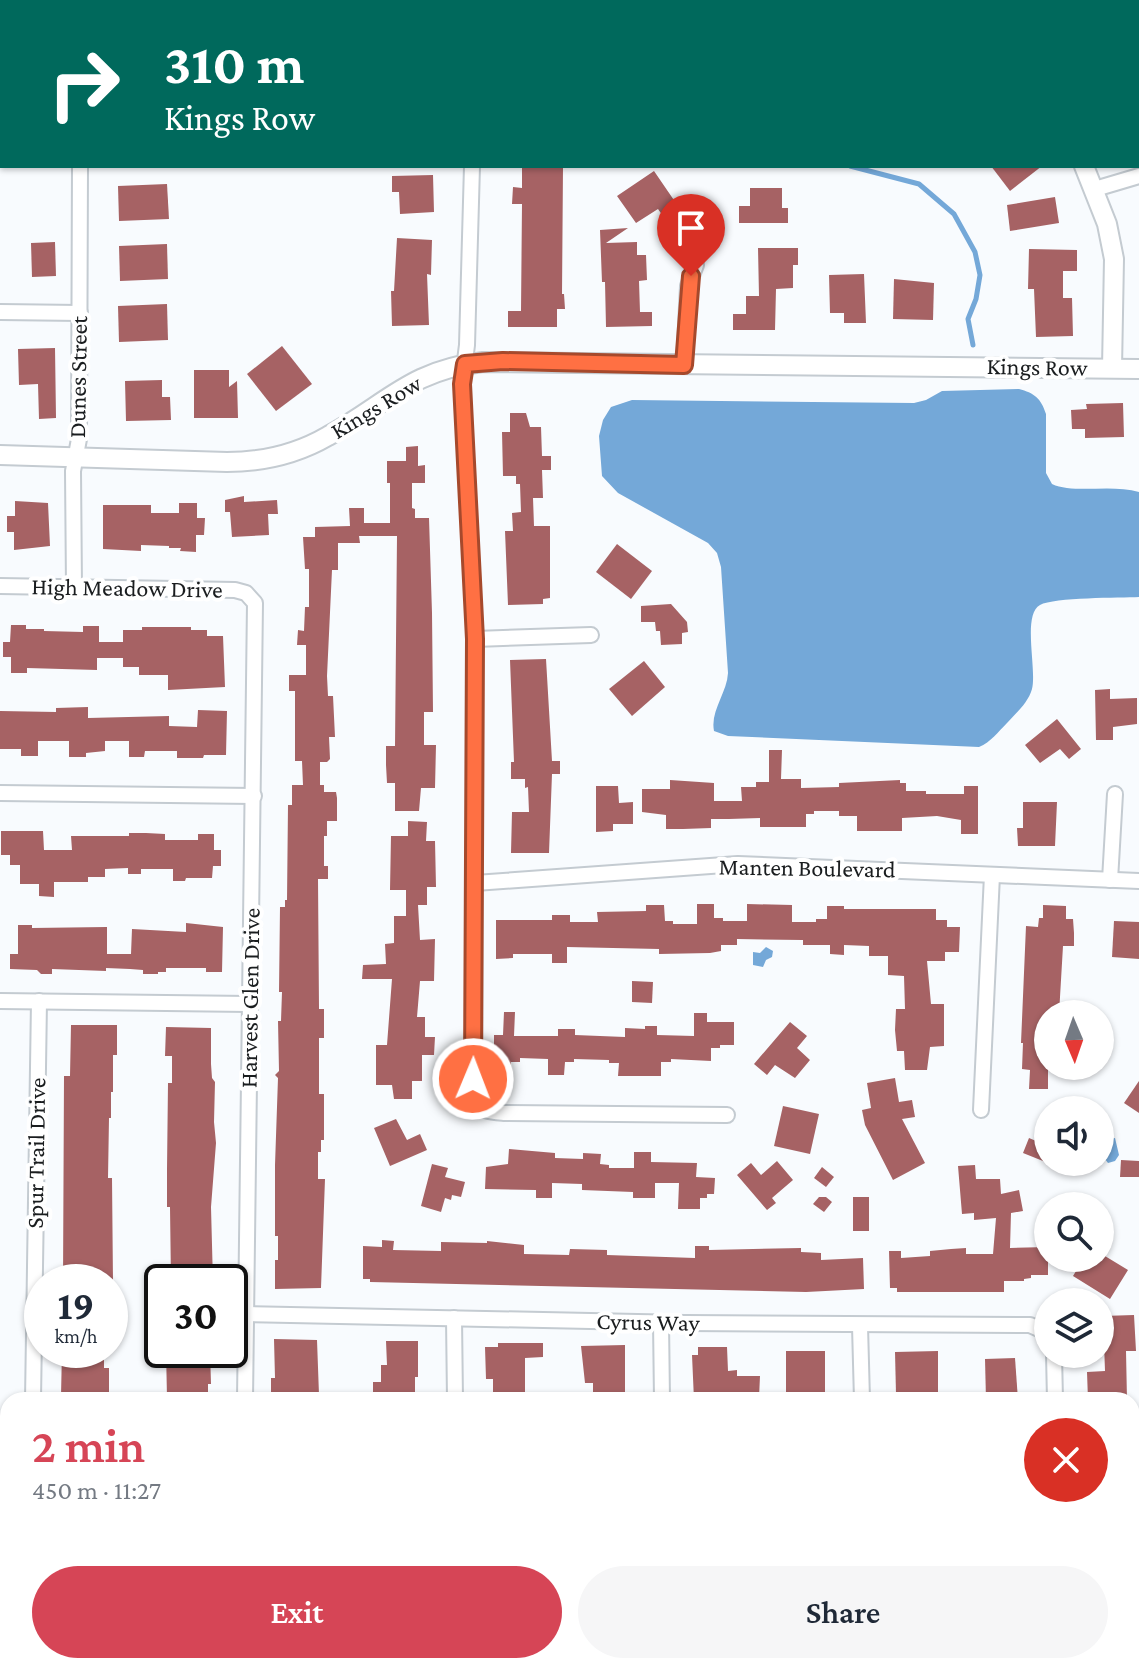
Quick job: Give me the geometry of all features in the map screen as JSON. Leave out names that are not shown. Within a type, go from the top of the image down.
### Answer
[{"type":"street","name":"Dunes Street","points":[[74,587],[73,471],[79,439],[80,168]]},
{"type":"street","points":[[472,168],[462,384],[475,639],[473,1094],[477,1106],[505,1113],[727,1115]]},
{"type":"street","points":[[1085,168],[1107,224],[1114,259],[1112,368]]},
{"type":"street","points":[[1095,189],[1139,176]]},
{"type":"street","points":[[684,365],[688,286],[696,265]]},
{"type":"street","points":[[0,312],[80,313]]},
{"type":"street","name":"Kings Row","points":[[0,455],[227,462],[273,457],[305,448],[328,436],[409,383],[465,364],[503,361],[1139,369]]},
{"type":"street","name":"High Meadow Drive","points":[[0,586],[235,590],[252,597]]},
{"type":"street","name":"Harvest Glen Drive","points":[[247,1264],[254,796],[255,614],[252,597]]},
{"type":"street","points":[[475,639],[591,635]]},
{"type":"street","points":[[0,793],[254,796]]},
{"type":"street","points":[[1110,880],[1115,794]]},
{"type":"street","name":"Manten Boulevard","points":[[475,883],[738,864],[1139,881]]},
{"type":"street","points":[[981,1110],[992,875]]},
{"type":"street","points":[[0,1001],[249,1004]]},
{"type":"street","name":"Spur Trail Drive","points":[[33,1392],[39,1001]]},
{"type":"street","name":"Cyrus Way","points":[[248,1314],[1034,1327]]},
{"type":"street","points":[[454,1318],[455,1392]]},
{"type":"street","points":[[661,1322],[662,1392]]},
{"type":"street","points":[[860,1326],[862,1392]]},
{"type":"street","name":"Harvest Glen Drive","points":[[245,1392],[246,1368]]},
{"type":"street","points":[[1054,1368],[1055,1392]]},
{"type":"water","points":[[1019,389],[1036,397],[1046,414],[1046,473],[1052,484],[1139,492],[1139,597],[1072,599],[1040,605],[1032,620],[1033,680],[1030,694],[997,733],[979,747],[728,736],[714,731],[714,716],[728,673],[721,567],[717,553],[708,543],[618,493],[602,476],[599,436],[603,420],[611,407],[632,400],[914,403],[942,391]]},
{"type":"water","points":[[766,947],[773,951],[772,957],[766,960],[763,967],[753,965],[753,952],[760,953]]},
{"type":"water","points":[[1114,1138],[1119,1155],[1114,1161]]},
{"type":"building","points":[[522,168],[563,168],[562,294],[565,309],[557,309],[557,327],[508,327],[508,311],[521,311],[522,204],[512,204],[513,187],[522,188]]},
{"type":"building","points":[[993,168],[1039,168],[1010,191]]},
{"type":"building","points":[[654,171],[680,209],[665,219],[658,209],[636,223],[617,196]]},
{"type":"building","points":[[433,175],[434,212],[400,214],[399,192],[392,192],[392,176]]},
{"type":"building","points":[[167,184],[169,219],[119,221],[118,186]]},
{"type":"building","points":[[750,188],[782,188],[782,208],[788,208],[788,223],[739,223],[739,206],[750,206]]},
{"type":"building","points":[[1055,197],[1059,223],[1010,231],[1007,205]]},
{"type":"building","points":[[628,228],[606,243],[637,242],[637,255],[646,255],[647,280],[639,281],[640,312],[652,312],[652,326],[606,327],[600,230]]},
{"type":"building","points":[[397,238],[432,240],[431,275],[427,274],[429,325],[392,326],[391,291],[394,291]]},
{"type":"building","points":[[55,242],[56,276],[32,277],[31,243]]},
{"type":"building","points":[[167,244],[168,279],[120,281],[119,246]]},
{"type":"building","points":[[758,248],[798,248],[798,265],[793,265],[793,288],[776,289],[775,330],[733,330],[733,314],[746,314],[746,296],[759,296]]},
{"type":"building","points":[[1029,249],[1077,250],[1077,271],[1063,271],[1063,298],[1072,298],[1073,336],[1036,337],[1034,289],[1028,289]]},
{"type":"building","points":[[864,274],[866,323],[844,323],[844,313],[830,313],[829,275]]},
{"type":"building","points":[[894,279],[934,283],[933,320],[893,319]]},
{"type":"building","points":[[167,304],[168,340],[119,342],[118,306]]},
{"type":"building","points":[[282,346],[312,384],[276,411],[247,374]]},
{"type":"building","points":[[55,348],[56,418],[39,419],[38,384],[19,385],[18,349]]},
{"type":"building","points":[[194,370],[229,370],[229,387],[237,381],[238,418],[194,418]]},
{"type":"building","points":[[162,380],[162,397],[170,397],[171,420],[126,421],[125,381]]},
{"type":"building","points":[[1123,403],[1124,437],[1085,438],[1085,429],[1072,429],[1071,410],[1087,409],[1086,404]]},
{"type":"building","points":[[510,413],[526,413],[530,427],[541,427],[542,456],[551,456],[551,470],[542,470],[543,498],[533,498],[534,526],[550,526],[550,598],[543,599],[543,604],[508,605],[505,531],[513,531],[512,513],[521,512],[520,484],[516,484],[516,476],[503,476],[502,432],[510,432]]},
{"type":"building","points":[[418,446],[418,466],[425,465],[425,483],[412,483],[412,508],[415,509],[415,518],[429,518],[433,712],[424,712],[424,745],[436,745],[435,788],[421,788],[419,811],[395,811],[395,783],[387,783],[386,746],[395,746],[397,536],[359,536],[360,543],[338,543],[338,570],[332,570],[327,676],[328,696],[333,696],[335,737],[329,737],[330,759],[320,762],[320,785],[324,785],[324,792],[336,792],[337,798],[337,821],[327,821],[327,836],[324,836],[324,866],[328,866],[328,879],[318,879],[319,1009],[324,1009],[324,1038],[319,1038],[319,1094],[324,1094],[324,1140],[321,1140],[321,1152],[318,1152],[318,1179],[325,1179],[321,1288],[275,1289],[275,1260],[278,1260],[275,1165],[278,1078],[275,1075],[279,1071],[278,1021],[281,1021],[282,992],[279,992],[280,907],[285,907],[287,900],[288,805],[292,805],[292,785],[303,785],[302,761],[295,761],[295,691],[289,691],[289,675],[306,675],[306,645],[297,645],[298,630],[304,631],[305,607],[309,607],[309,569],[305,569],[303,537],[315,537],[315,527],[350,526],[349,508],[364,508],[364,523],[390,523],[387,461],[406,461],[406,447]]},
{"type":"building","points":[[244,496],[244,502],[277,500],[278,514],[268,514],[269,535],[232,537],[230,512],[225,512],[225,500]]},
{"type":"building","points":[[15,501],[48,503],[50,546],[14,550],[14,532],[7,532],[7,516],[15,516]]},
{"type":"building","points":[[179,503],[197,503],[197,518],[205,518],[204,535],[196,535],[196,552],[180,551],[181,548],[169,546],[141,545],[141,551],[103,549],[103,505],[151,505],[151,513],[179,513]]},
{"type":"building","points":[[617,544],[652,571],[631,599],[596,572]]},
{"type":"building","points":[[671,604],[687,622],[688,632],[682,633],[682,644],[661,645],[660,631],[656,631],[655,622],[641,622],[641,606]]},
{"type":"building","points":[[11,625],[26,625],[26,629],[44,631],[83,632],[83,626],[99,626],[99,642],[123,642],[123,630],[142,630],[142,627],[207,630],[207,636],[223,636],[225,687],[168,690],[168,675],[139,675],[139,667],[123,667],[123,658],[97,658],[97,670],[27,668],[27,673],[11,673],[11,657],[3,657],[3,642],[10,642]]},
{"type":"building","points":[[546,659],[552,761],[560,761],[560,774],[552,774],[549,853],[511,853],[512,812],[529,812],[525,779],[511,779],[511,762],[514,762],[510,660]]},
{"type":"building","points":[[644,661],[665,687],[632,716],[609,689]]},
{"type":"building","points":[[1110,689],[1110,699],[1137,698],[1137,724],[1113,727],[1113,740],[1096,740],[1095,690]]},
{"type":"building","points":[[88,707],[88,718],[169,716],[169,726],[197,727],[198,710],[227,711],[226,755],[177,758],[177,751],[145,751],[144,757],[129,757],[129,741],[105,741],[105,751],[86,753],[86,757],[69,757],[69,741],[38,741],[38,756],[21,756],[21,749],[0,749],[0,711],[56,712],[56,708]]},
{"type":"building","points":[[1057,719],[1081,749],[1069,759],[1060,749],[1040,763],[1025,745]]},
{"type":"building","points":[[769,750],[782,750],[781,779],[801,779],[801,788],[900,780],[900,783],[906,783],[906,791],[964,794],[964,786],[978,786],[978,834],[961,834],[961,820],[937,816],[902,818],[902,831],[857,831],[857,816],[839,816],[839,811],[806,814],[806,827],[760,827],[760,818],[711,819],[711,828],[666,829],[666,815],[642,812],[642,789],[670,789],[670,780],[714,783],[714,801],[742,801],[741,787],[756,787],[756,782],[769,782]]},
{"type":"building","points":[[596,786],[618,786],[619,803],[633,802],[633,824],[613,824],[613,831],[596,832]]},
{"type":"building","points":[[1023,802],[1057,802],[1055,846],[1018,846],[1017,828],[1023,828]]},
{"type":"building","points":[[408,821],[427,822],[426,841],[435,841],[436,887],[427,887],[427,905],[418,905],[420,940],[435,939],[434,981],[420,981],[417,1017],[425,1017],[425,1037],[435,1037],[434,1055],[422,1055],[422,1081],[412,1081],[412,1099],[394,1099],[392,1085],[376,1085],[376,1045],[387,1045],[392,979],[362,979],[363,965],[386,964],[385,944],[394,943],[394,916],[406,916],[406,890],[390,890],[391,836],[408,836]]},
{"type":"building","points":[[1,831],[43,831],[44,850],[72,850],[71,836],[146,833],[165,834],[165,840],[198,840],[198,834],[214,834],[214,850],[221,850],[221,866],[213,866],[212,878],[186,878],[185,881],[173,881],[173,869],[141,869],[141,874],[128,874],[128,868],[105,869],[105,877],[88,877],[88,882],[54,882],[54,897],[39,896],[39,884],[20,884],[20,865],[10,865],[10,855],[1,855]]},
{"type":"building","points":[[697,904],[714,904],[714,918],[723,918],[723,921],[747,921],[747,904],[792,905],[792,922],[827,919],[827,906],[844,906],[844,909],[936,909],[936,920],[947,920],[947,927],[960,927],[959,952],[945,952],[945,961],[927,961],[931,1004],[944,1004],[944,1046],[930,1047],[927,1070],[905,1070],[904,1051],[897,1051],[895,1030],[896,1009],[905,1009],[904,976],[888,975],[888,956],[869,956],[869,946],[844,945],[844,955],[830,954],[830,945],[803,945],[803,940],[737,939],[737,945],[721,945],[721,951],[710,953],[659,954],[659,949],[567,947],[567,963],[552,963],[552,954],[513,954],[513,958],[496,959],[496,920],[552,920],[552,915],[570,915],[570,922],[598,922],[597,912],[646,911],[646,905],[664,905],[665,921],[697,924]]},
{"type":"building","points":[[1043,905],[1066,906],[1066,919],[1073,919],[1074,946],[1063,946],[1060,1000],[1034,1000],[1034,1080],[1048,1080],[1048,1089],[1029,1089],[1030,1070],[1022,1069],[1021,1043],[1026,926],[1038,927],[1039,918],[1043,918]]},
{"type":"building","points":[[1114,921],[1139,922],[1139,959],[1112,957]]},
{"type":"building","points":[[186,923],[223,927],[222,972],[206,972],[206,968],[166,968],[166,972],[143,974],[143,970],[106,968],[106,971],[52,969],[52,974],[41,974],[37,970],[10,969],[10,954],[18,954],[18,925],[32,925],[32,928],[107,927],[107,954],[131,954],[132,929],[186,932]]},
{"type":"building","points":[[632,981],[653,982],[652,1003],[632,1002]]},
{"type":"building","points":[[504,1012],[515,1012],[514,1036],[558,1036],[558,1029],[575,1029],[575,1035],[625,1037],[625,1028],[645,1029],[645,1026],[657,1026],[657,1035],[694,1036],[694,1013],[707,1013],[707,1022],[734,1022],[734,1045],[711,1048],[711,1061],[671,1059],[671,1062],[661,1062],[661,1076],[618,1076],[619,1063],[574,1059],[574,1062],[565,1062],[564,1075],[548,1075],[548,1059],[520,1058],[520,1062],[511,1062],[511,1075],[494,1075],[494,1035],[503,1035]]},
{"type":"building","points":[[790,1022],[807,1036],[797,1048],[810,1060],[795,1078],[775,1065],[767,1075],[754,1064]]},
{"type":"building","points":[[71,1025],[117,1025],[117,1055],[113,1055],[109,1118],[108,1178],[112,1178],[113,1264],[63,1264],[64,1076],[70,1076]]},
{"type":"building","points":[[166,1027],[211,1028],[216,1143],[211,1207],[213,1264],[171,1264],[167,1169],[168,1083],[172,1083],[172,1056],[165,1056]]},
{"type":"building","points":[[895,1078],[899,1102],[912,1100],[915,1117],[902,1119],[925,1163],[893,1180],[865,1125],[862,1110],[871,1108],[867,1083]]},
{"type":"building","points":[[1139,1081],[1139,1113],[1124,1103]]},
{"type":"building","points":[[783,1106],[819,1114],[810,1154],[774,1146]]},
{"type":"building","points":[[396,1119],[407,1140],[420,1134],[427,1150],[390,1166],[374,1128]]},
{"type":"building","points":[[1029,1138],[1034,1140],[1034,1157],[1023,1153]]},
{"type":"building","points":[[509,1149],[555,1153],[555,1158],[583,1159],[583,1153],[601,1154],[600,1164],[609,1165],[609,1168],[634,1168],[634,1152],[651,1152],[651,1162],[697,1163],[696,1177],[715,1178],[714,1194],[700,1198],[700,1209],[678,1209],[679,1183],[655,1183],[655,1198],[633,1198],[633,1192],[582,1190],[582,1184],[552,1183],[552,1198],[536,1198],[536,1190],[485,1189],[486,1167],[508,1164]]},
{"type":"building","points":[[1121,1160],[1139,1161],[1139,1177],[1120,1177]]},
{"type":"building","points":[[777,1161],[793,1180],[772,1198],[776,1203],[767,1210],[737,1175],[751,1163],[761,1175]]},
{"type":"building","points":[[432,1164],[448,1168],[445,1177],[465,1182],[461,1197],[452,1195],[451,1200],[445,1198],[441,1212],[421,1206]]},
{"type":"building","points":[[975,1165],[976,1179],[1000,1179],[1001,1194],[1019,1190],[1023,1211],[1011,1213],[1010,1248],[1034,1247],[1034,1272],[1048,1272],[1048,1275],[1031,1275],[1024,1281],[1004,1281],[1004,1292],[897,1292],[897,1288],[890,1288],[889,1251],[901,1251],[901,1258],[930,1256],[930,1251],[966,1248],[966,1254],[993,1254],[996,1218],[974,1220],[974,1213],[962,1214],[958,1166]]},
{"type":"building","points":[[822,1167],[834,1177],[826,1187],[814,1178]]},
{"type":"building","points":[[819,1197],[826,1197],[832,1202],[824,1212],[813,1204]]},
{"type":"building","points":[[853,1197],[869,1197],[869,1231],[853,1231]]},
{"type":"building","points":[[382,1240],[394,1241],[393,1250],[441,1251],[441,1242],[487,1241],[524,1245],[524,1254],[569,1255],[570,1249],[607,1250],[607,1255],[695,1258],[695,1246],[709,1246],[709,1250],[801,1248],[801,1252],[821,1253],[821,1260],[863,1258],[864,1289],[806,1292],[370,1282],[370,1279],[363,1279],[363,1246],[382,1247]]},
{"type":"building","points":[[1114,1262],[1128,1270],[1114,1293],[1114,1288],[1092,1288],[1073,1276],[1075,1272],[1114,1272]]},
{"type":"building","points":[[1134,1315],[1136,1351],[1126,1351],[1127,1392],[1088,1392],[1087,1372],[1105,1371],[1105,1368],[1114,1368],[1114,1316]]},
{"type":"building","points":[[274,1339],[317,1340],[319,1392],[271,1392],[271,1378],[275,1378]]},
{"type":"building","points":[[386,1341],[418,1341],[415,1392],[373,1392],[373,1382],[381,1382],[381,1365],[387,1365]]},
{"type":"building","points":[[498,1343],[543,1343],[543,1357],[525,1358],[525,1392],[493,1392],[493,1379],[486,1379],[485,1347],[498,1347]]},
{"type":"building","points":[[625,1345],[625,1392],[593,1392],[593,1383],[585,1383],[581,1346]]},
{"type":"building","points":[[698,1347],[727,1347],[728,1371],[737,1370],[737,1376],[760,1376],[759,1392],[694,1392],[692,1355],[698,1355]]},
{"type":"building","points":[[786,1351],[825,1351],[825,1392],[786,1392]]},
{"type":"building","points":[[938,1351],[938,1392],[896,1392],[895,1352]]},
{"type":"building","points":[[1015,1358],[1017,1392],[986,1392],[985,1359]]},
{"type":"building","points":[[62,1368],[109,1368],[109,1392],[61,1392]]},
{"type":"building","points":[[166,1368],[211,1368],[208,1392],[167,1392]]},
{"type":"waterway","points":[[858,168],[919,184],[954,214],[975,252],[980,275],[976,299],[968,319],[973,345]]},
{"type":"route","points":[[473,1079],[476,696],[462,384],[465,364],[503,361],[684,365],[691,276]]}]
